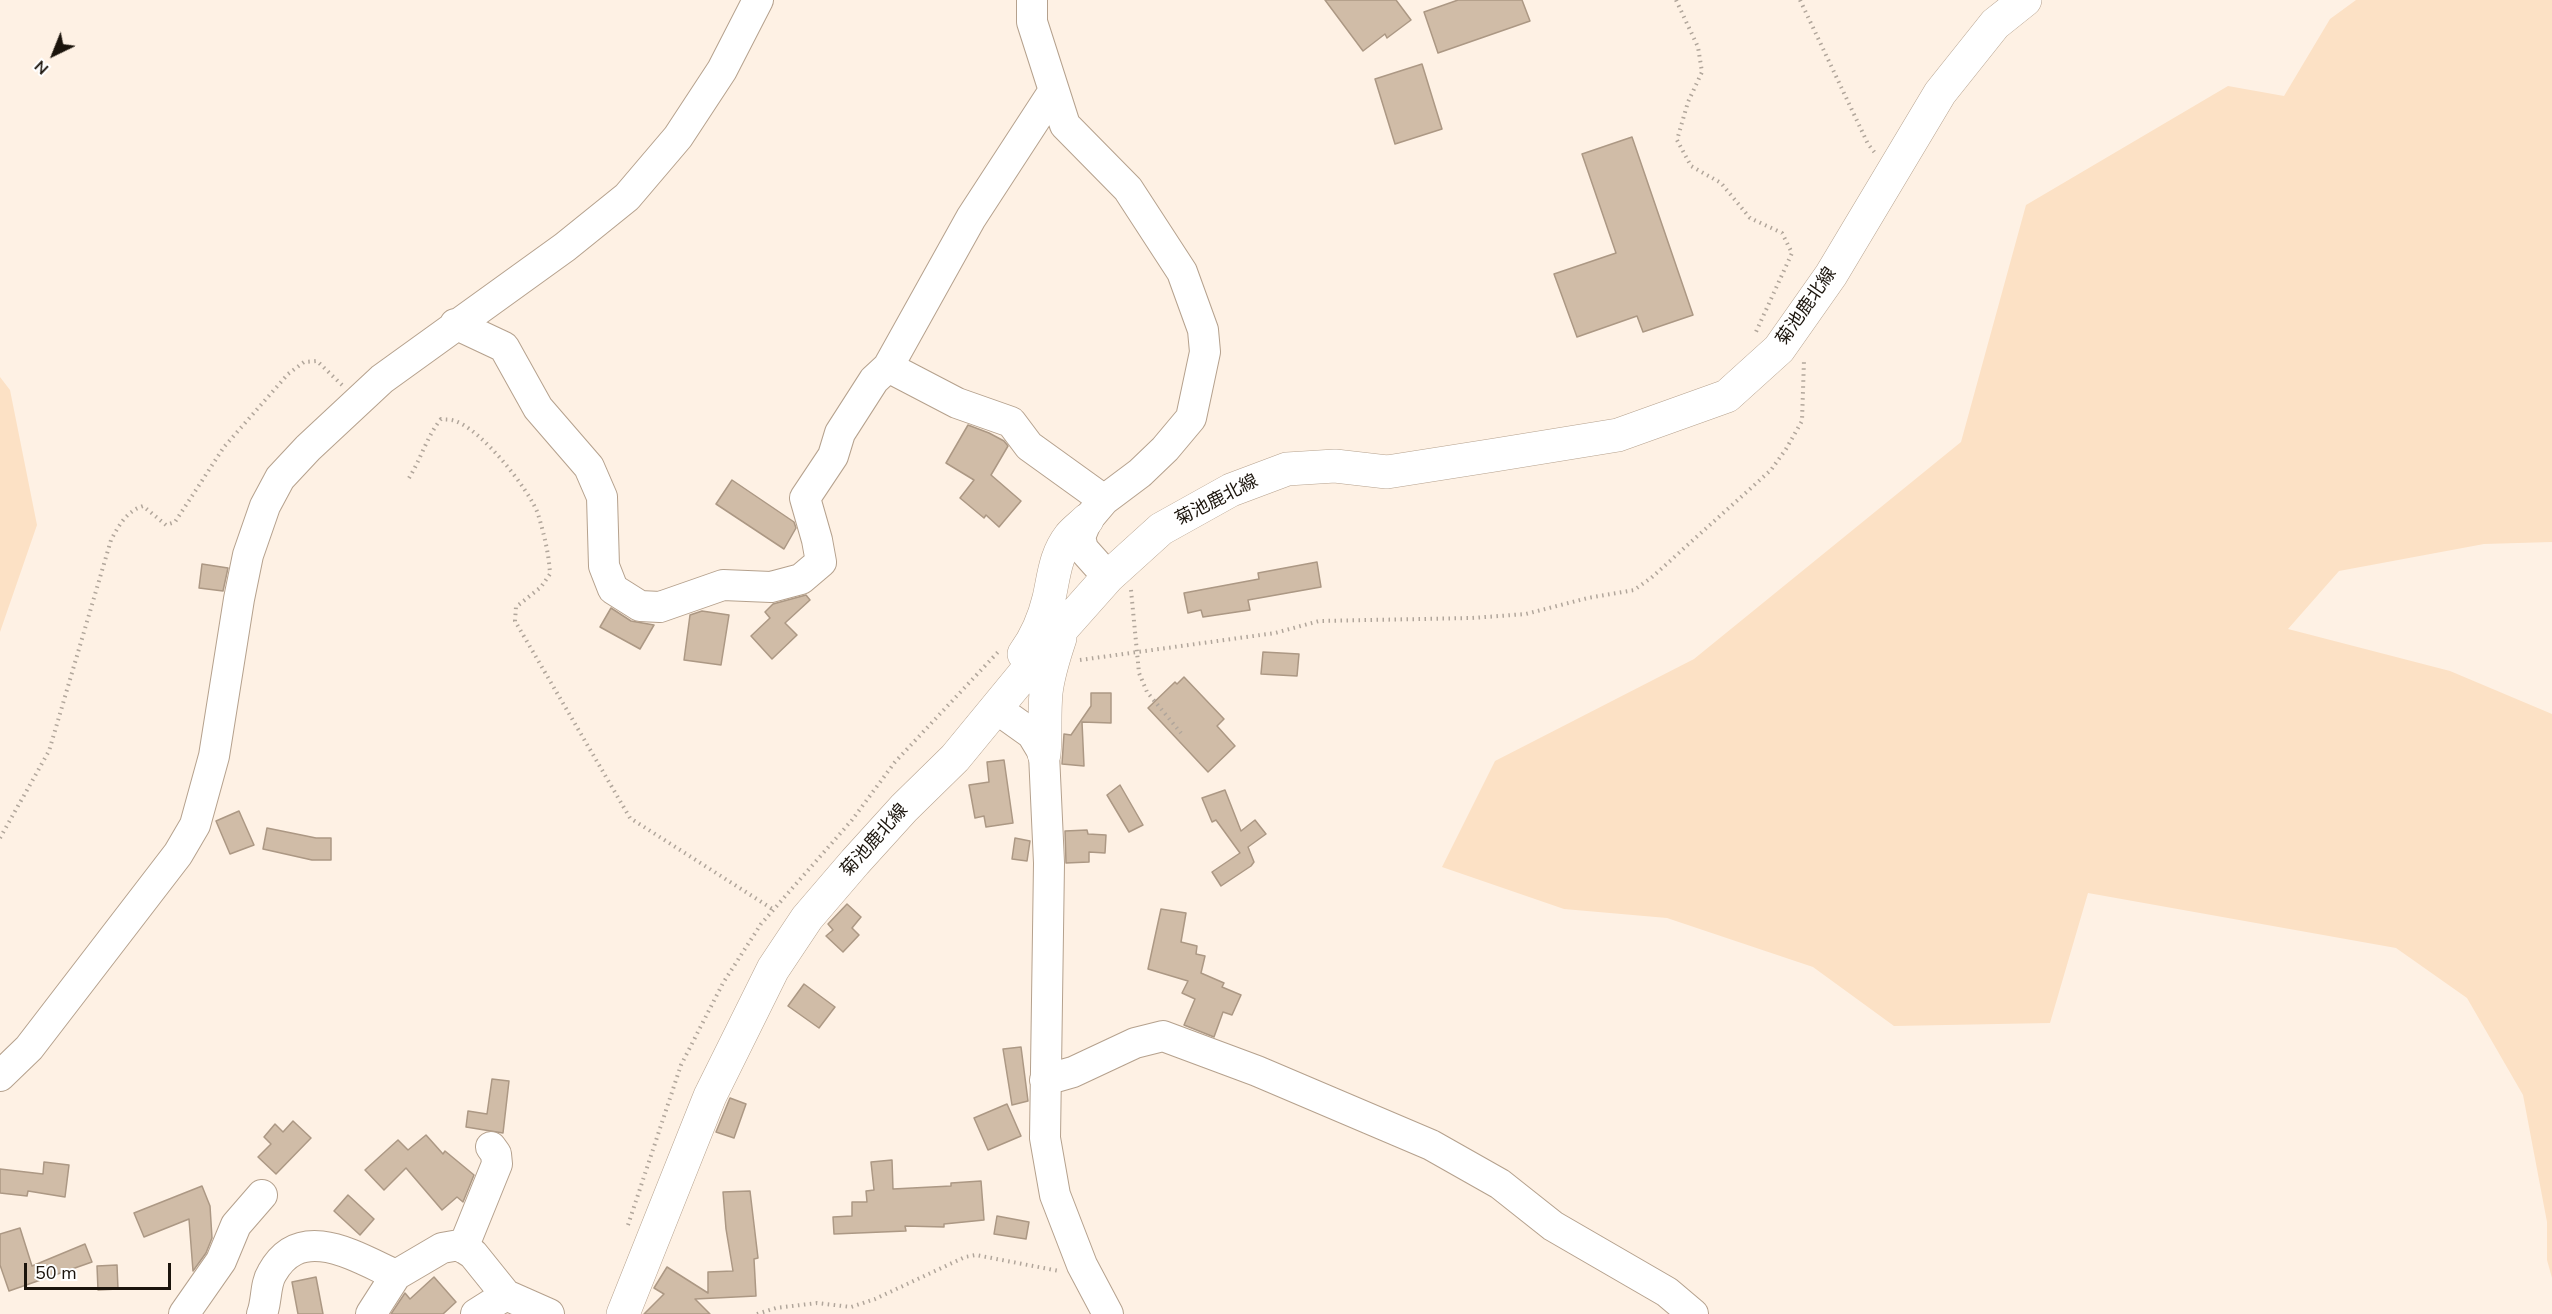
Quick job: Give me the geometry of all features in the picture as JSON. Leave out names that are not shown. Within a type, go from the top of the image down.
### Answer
[{"type":"main road","name":"菊池鹿北線","points":[[623,1314],[710,1096],[773,969],[807,918],[855,862],[989,718],[1112,573],[1161,529],[1231,490],[1287,469],[1335,466],[1387,472],[1618,435],[1727,396],[1779,349],[1831,275],[1940,93],[1995,24],[2025,0]]},
{"type":"main road","points":[[989,718],[1013,670],[1038,635],[1060,551],[1070,535],[1096,510]]},
{"type":"main road","points":[[1044,754],[1047,731],[1046,694],[1052,661],[1063,628]]},
{"type":"street","points":[[0,1076],[30,1048],[178,854],[195,825],[214,756],[248,555],[265,506],[280,478],[308,447],[382,379],[455,324],[565,247],[627,197],[678,137],[716,80],[758,0]]},
{"type":"street","points":[[1032,0],[1032,22],[1065,125],[1128,189],[1182,272],[1203,330],[1205,352],[1191,418],[1165,449],[1096,510],[1080,537],[1083,549],[1112,573]]},
{"type":"street","points":[[455,324],[504,347],[538,408],[589,467],[602,497],[604,566],[613,589],[640,606],[660,607],[723,585],[771,587],[801,579],[821,562],[805,498],[833,456],[840,433],[874,380],[888,367],[971,218],[1053,92]]},
{"type":"street","points":[[888,367],[957,403],[1011,422],[1029,446],[1096,510]]},
{"type":"street","points":[[989,718],[1032,734],[1044,754],[1048,863],[1045,1138],[1055,1195],[1082,1265],[1108,1314]]},
{"type":"street","points":[[1045,1080],[1073,1072],[1135,1043],[1163,1036],[1257,1071],[1431,1145],[1500,1184],[1553,1226],[1667,1292],[1693,1314]]},
{"type":"street","points":[[463,1248],[497,1164],[496,1154],[491,1147]]},
{"type":"street","points":[[184,1314],[221,1261],[236,1225],[262,1195]]},
{"type":"street","points":[[262,1314],[270,1275],[284,1257],[304,1245],[331,1247],[396,1275]]},
{"type":"street","points":[[371,1314],[396,1275],[442,1248],[459,1245],[473,1254],[506,1295],[549,1314]]},
{"type":"street","points":[[476,1314],[506,1295]]},
{"type":"path","points":[[1676,0],[1698,47],[1702,72],[1688,102],[1677,140],[1691,166],[1721,183],[1750,218],[1782,233],[1792,253],[1750,345]]},
{"type":"path","points":[[1800,0],[1868,144],[1892,174]]},
{"type":"path","points":[[1052,661],[1137,653],[1275,633],[1319,621],[1472,618],[1526,614],[1588,598],[1634,590],[1651,578],[1772,470],[1786,449],[1802,421],[1805,344],[1798,322]]},
{"type":"path","points":[[0,838],[50,751],[111,540],[119,525],[134,509],[143,506],[166,525],[175,522],[224,447],[288,374],[304,362],[317,361],[358,401]]},
{"type":"path","points":[[409,478],[419,462],[433,429],[441,419],[456,421],[488,444],[515,475],[537,512],[549,556],[550,574],[541,587],[516,607],[515,621],[630,818],[774,910]]},
{"type":"path","points":[[1112,573],[1131,590],[1139,673],[1147,692],[1181,734]]},
{"type":"path","points":[[757,1314],[776,1308],[817,1303],[851,1306],[875,1299],[965,1257],[976,1255],[1016,1265],[1065,1272],[1082,1265]]},
{"type":"shaded area","points":[[2356,0],[2552,0],[2552,542],[2484,544],[2339,571],[2288,629],[2450,671],[2552,714],[2552,1278],[2547,1260],[2547,1222],[2523,1095],[2467,998],[2396,948],[2088,893],[2050,1023],[1894,1026],[1813,967],[1667,918],[1564,909],[1442,867],[1495,761],[1694,659],[1961,442],[2026,205],[2228,86],[2284,96],[2330,19]]},
{"type":"shaded area","points":[[0,377],[10,390],[37,525],[0,632]]},
{"type":"building","points":[[1325,0],[1396,0],[1411,20],[1387,38],[1385,34],[1363,51]]},
{"type":"building","points":[[1458,0],[1522,0],[1530,21],[1438,53],[1424,12]]},
{"type":"building","points":[[1422,64],[1442,129],[1395,144],[1375,79]]},
{"type":"building","points":[[1632,137],[1693,315],[1643,332],[1637,316],[1577,337],[1554,274],[1616,253],[1582,154]]},
{"type":"building","points":[[968,425],[989,433],[1004,441],[1008,446],[991,475],[1021,501],[999,527],[986,515],[984,518],[960,498],[974,480],[946,463]]},
{"type":"building","points":[[732,480],[794,522],[796,528],[784,549],[716,504]]},
{"type":"building","points":[[1317,562],[1321,587],[1248,600],[1250,610],[1203,617],[1201,610],[1188,613],[1184,593],[1259,579],[1258,573]]},
{"type":"building","points":[[202,564],[228,568],[223,591],[199,588]]},
{"type":"building","points":[[806,595],[810,600],[785,623],[797,635],[772,659],[751,636],[770,618],[765,612],[773,604]]},
{"type":"building","points":[[611,608],[631,621],[654,625],[640,649],[600,627]]},
{"type":"building","points":[[702,611],[729,615],[721,665],[684,660],[690,615]]},
{"type":"building","points":[[1263,652],[1299,654],[1297,676],[1261,674]]},
{"type":"building","points":[[1184,677],[1224,719],[1217,726],[1235,746],[1208,772],[1148,708],[1175,682],[1177,684]]},
{"type":"building","points":[[1091,693],[1111,693],[1111,723],[1082,722],[1084,766],[1062,764],[1064,734],[1071,735],[1091,706]]},
{"type":"building","points":[[1004,760],[1013,823],[986,827],[984,816],[975,818],[969,785],[989,782],[987,762]]},
{"type":"building","points":[[1120,785],[1143,825],[1129,832],[1107,795]]},
{"type":"building","points":[[1225,790],[1241,831],[1255,820],[1266,834],[1248,847],[1254,862],[1251,866],[1221,886],[1212,872],[1240,853],[1216,820],[1212,822],[1202,798]]},
{"type":"building","points":[[239,811],[254,845],[230,854],[216,821]]},
{"type":"building","points":[[267,828],[316,838],[331,838],[331,860],[312,860],[263,849]]},
{"type":"building","points":[[1087,830],[1088,834],[1106,835],[1105,853],[1089,852],[1089,862],[1066,863],[1065,831]]},
{"type":"building","points":[[1015,838],[1030,841],[1027,861],[1012,859]]},
{"type":"building","points":[[847,904],[861,917],[852,928],[859,935],[843,952],[826,936],[833,930],[828,924]]},
{"type":"building","points":[[1161,909],[1186,913],[1181,942],[1197,946],[1196,954],[1205,956],[1201,973],[1224,983],[1222,987],[1241,995],[1232,1015],[1223,1012],[1214,1037],[1184,1025],[1195,999],[1182,993],[1188,981],[1148,969]]},
{"type":"building","points":[[804,984],[835,1007],[819,1028],[788,1006]]},
{"type":"building","points":[[1021,1047],[1028,1101],[1012,1105],[1003,1049]]},
{"type":"building","points":[[492,1079],[509,1081],[503,1133],[466,1127],[468,1111],[487,1114]]},
{"type":"building","points":[[730,1098],[746,1104],[734,1138],[716,1132]]},
{"type":"building","points":[[1007,1104],[1021,1136],[988,1150],[974,1118]]},
{"type":"building","points":[[293,1121],[311,1138],[276,1174],[258,1157],[271,1144],[264,1137],[275,1124],[283,1132]]},
{"type":"building","points":[[426,1135],[443,1154],[445,1151],[474,1175],[463,1202],[457,1197],[442,1210],[406,1168],[384,1190],[365,1170],[398,1140],[408,1150]]},
{"type":"building","points":[[892,1160],[893,1189],[951,1186],[951,1183],[981,1181],[984,1220],[944,1224],[944,1227],[905,1226],[906,1231],[834,1234],[833,1217],[852,1216],[852,1202],[867,1202],[866,1191],[874,1190],[871,1162]]},
{"type":"building","points":[[44,1162],[69,1165],[65,1197],[28,1191],[27,1196],[0,1193],[0,1169],[43,1174]]},
{"type":"building","points":[[202,1186],[210,1206],[212,1238],[206,1253],[193,1271],[189,1219],[144,1237],[134,1213]]},
{"type":"building","points":[[750,1191],[758,1258],[754,1259],[756,1296],[695,1299],[710,1314],[644,1314],[664,1294],[654,1288],[667,1267],[708,1293],[708,1272],[733,1271],[723,1192]]},
{"type":"building","points":[[348,1195],[374,1219],[360,1235],[334,1211]]},
{"type":"building","points":[[997,1216],[1029,1222],[1026,1239],[994,1234]]},
{"type":"building","points":[[20,1228],[32,1266],[85,1244],[92,1262],[9,1291],[0,1265],[0,1234]]},
{"type":"building","points":[[117,1265],[118,1289],[98,1290],[97,1266]]},
{"type":"building","points":[[316,1277],[323,1314],[298,1314],[292,1282]]},
{"type":"building","points":[[434,1277],[456,1302],[443,1314],[391,1314],[405,1293],[410,1299]]}]
